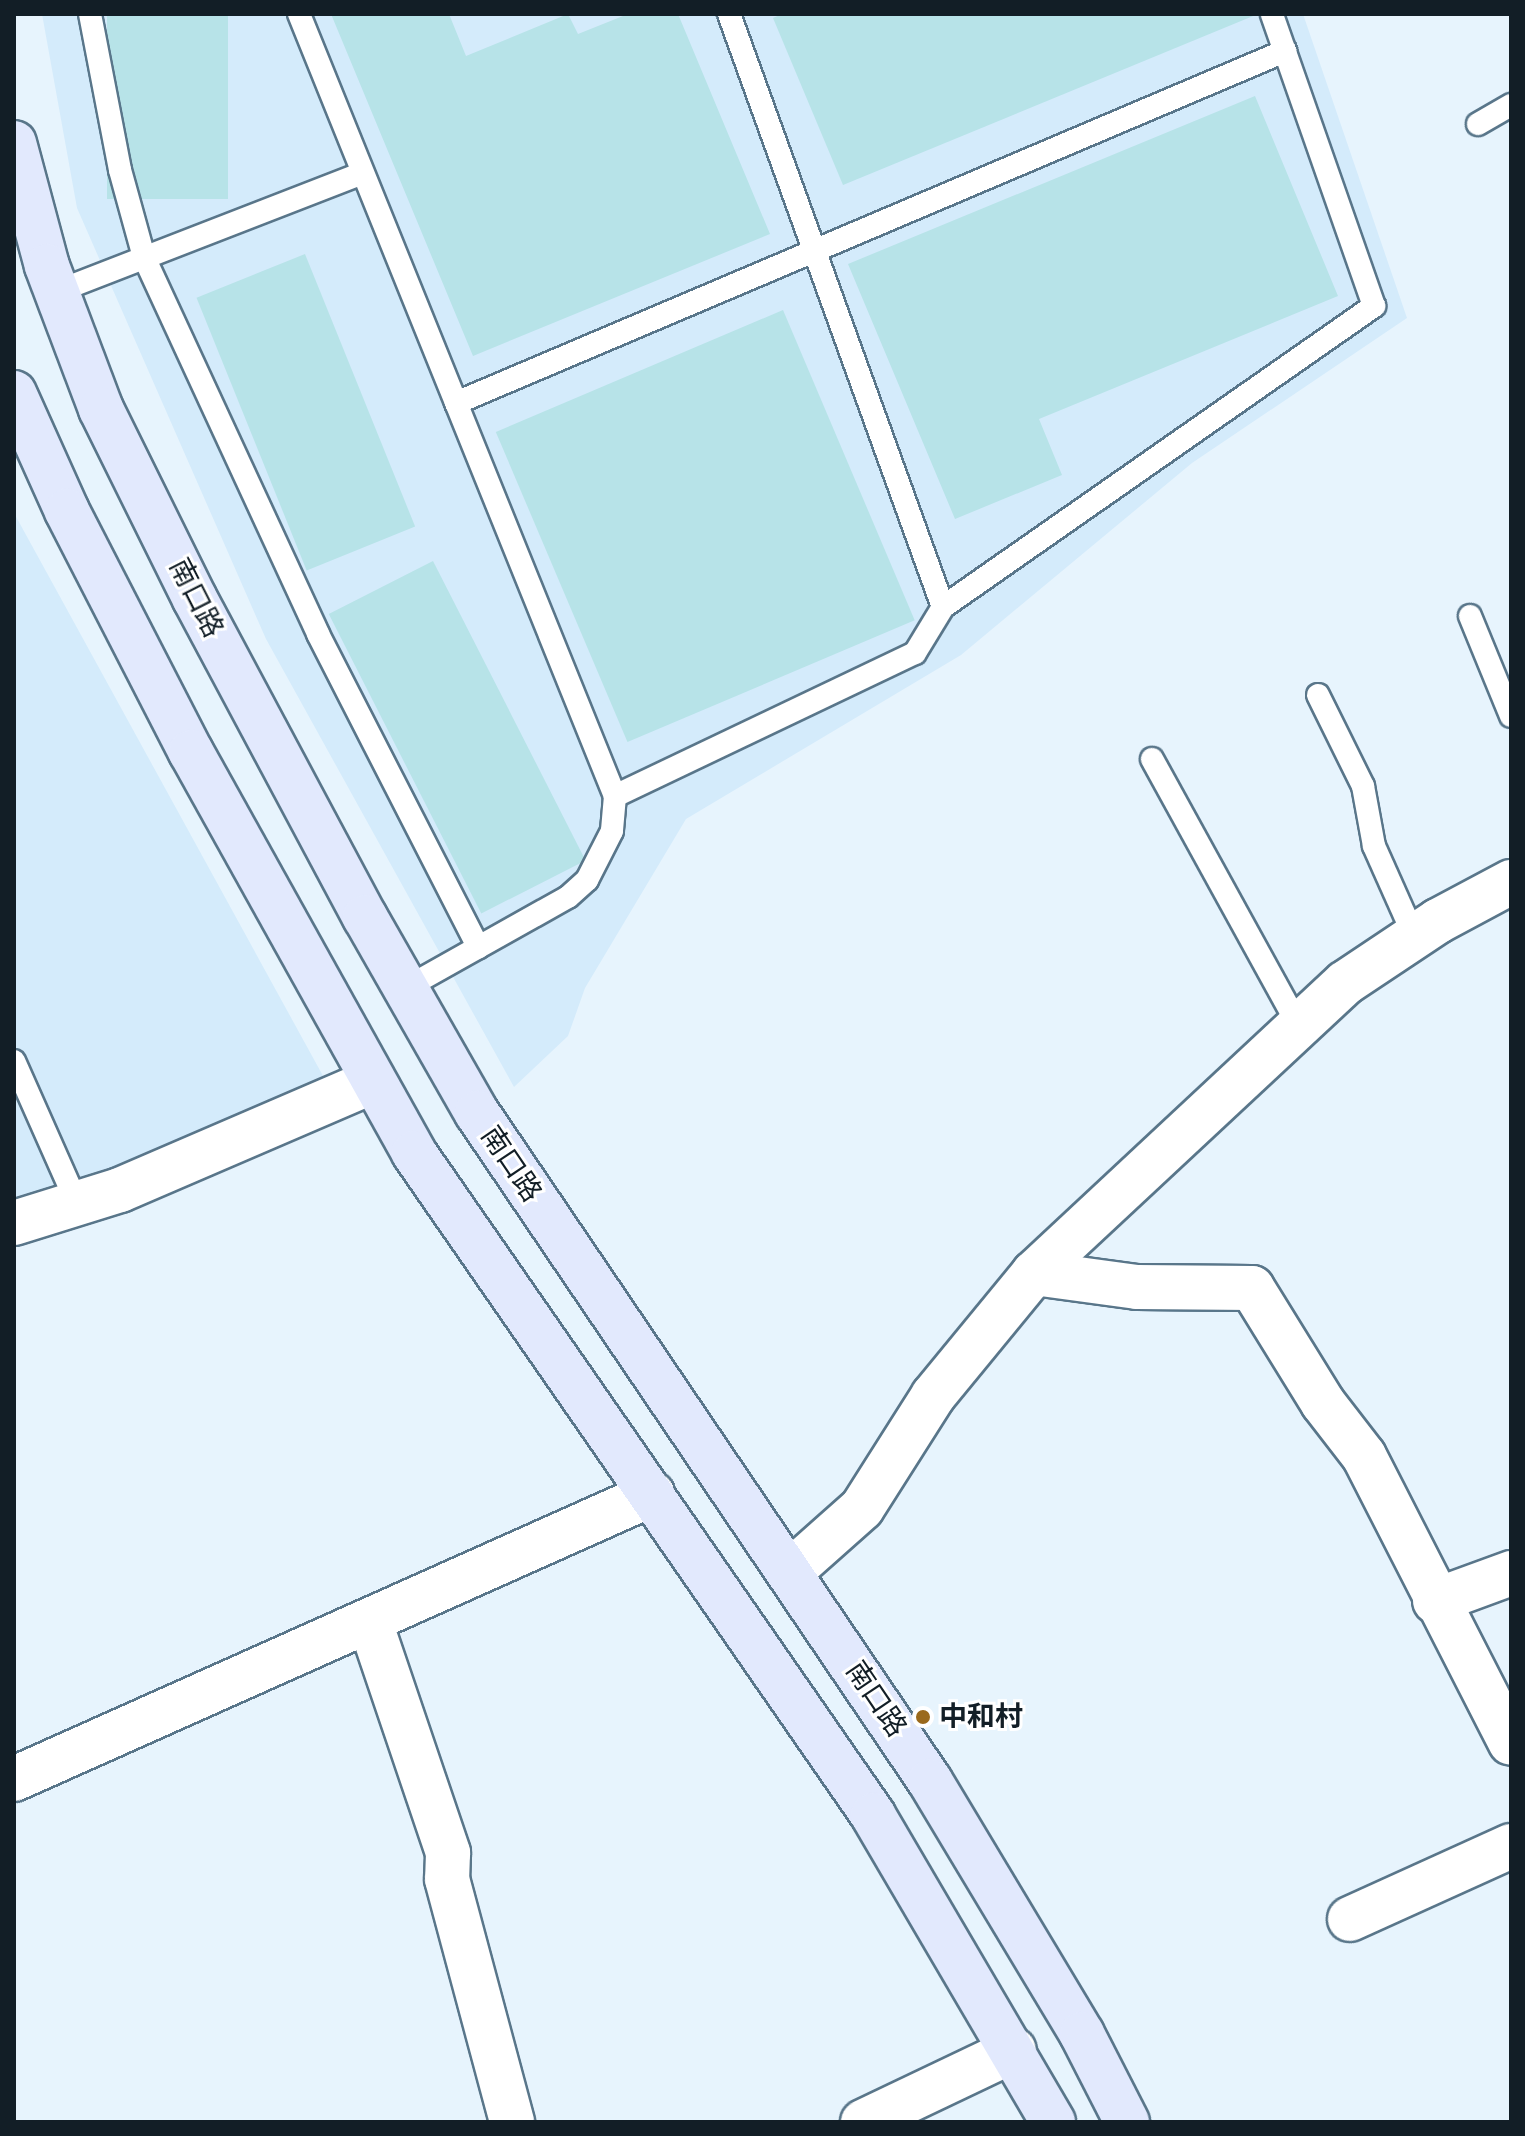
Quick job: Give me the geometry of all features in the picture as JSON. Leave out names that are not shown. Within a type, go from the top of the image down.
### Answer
[{"type":"main road","name":"南口路","points":[[14,143],[56,292],[101,409],[195,599],[406,988],[477,1113],[790,1572],[984,1869],[1127,2122]]},
{"type":"main road","points":[[14,393],[67,511],[177,725],[414,1153],[873,1815],[1014,2050],[1053,2122]]},
{"type":"street","points":[[790,1572],[862,1508],[933,1396],[1034,1273],[1213,1112],[1297,1023],[1414,936],[1511,882]]},
{"type":"street","points":[[14,1223],[120,1190],[373,1081]]},
{"type":"street","points":[[1034,1273],[1137,1287],[1252,1288],[1323,1403],[1364,1456],[1435,1601],[1475,1666],[1511,1743]]},
{"type":"street","points":[[14,1779],[652,1494]]},
{"type":"street","points":[[1435,1601],[1511,1573]]},
{"type":"street","points":[[370,1622],[448,1853],[447,1879],[512,2122]]},
{"type":"street","points":[[1350,1919],[1511,1846]]},
{"type":"street","points":[[863,2122],[1014,2050]]},
{"type":"lane","points":[[90,14],[120,170],[144,257],[318,634],[478,947]]},
{"type":"lane","points":[[299,14],[615,796],[612,831],[587,880],[568,897],[406,988]]},
{"type":"lane","points":[[729,14],[943,607]]},
{"type":"lane","points":[[615,796],[915,653],[943,607],[1374,306],[1272,14]]},
{"type":"lane","points":[[456,403],[1285,51]]},
{"type":"lane","points":[[1478,124],[1511,105]]},
{"type":"lane","points":[[56,292],[363,173]]},
{"type":"lane","points":[[1470,616],[1511,716]]},
{"type":"lane","points":[[1318,695],[1363,786],[1374,846],[1414,936]]},
{"type":"lane","points":[[1152,759],[1297,1023]]},
{"type":"lane","points":[[14,1061],[77,1203]]},
{"type":"shaded area","points":[[42,14],[1303,14],[1407,318],[1192,463],[961,655],[686,819],[585,988],[568,1036],[514,1087],[266,639],[77,208]]},
{"type":"shaded area","points":[[14,513],[328,1085],[14,1209]]},
{"type":"building","points":[[107,14],[228,14],[228,199],[107,199]]},
{"type":"building","points":[[331,14],[449,14],[466,56],[568,14],[578,34],[628,14],[678,14],[770,234],[473,356]]},
{"type":"building","points":[[782,14],[1258,14],[843,185],[773,18]]},
{"type":"building","points":[[1255,96],[1338,296],[1039,419],[1062,475],[955,519],[848,264]]},
{"type":"building","points":[[305,254],[415,527],[307,570],[197,298]]},
{"type":"building","points":[[783,310],[915,620],[627,742],[496,432]]},
{"type":"building","points":[[433,561],[586,860],[481,913],[329,614]]},
{"type":"place","name":"中和村","points":[[923,1717]]}]
